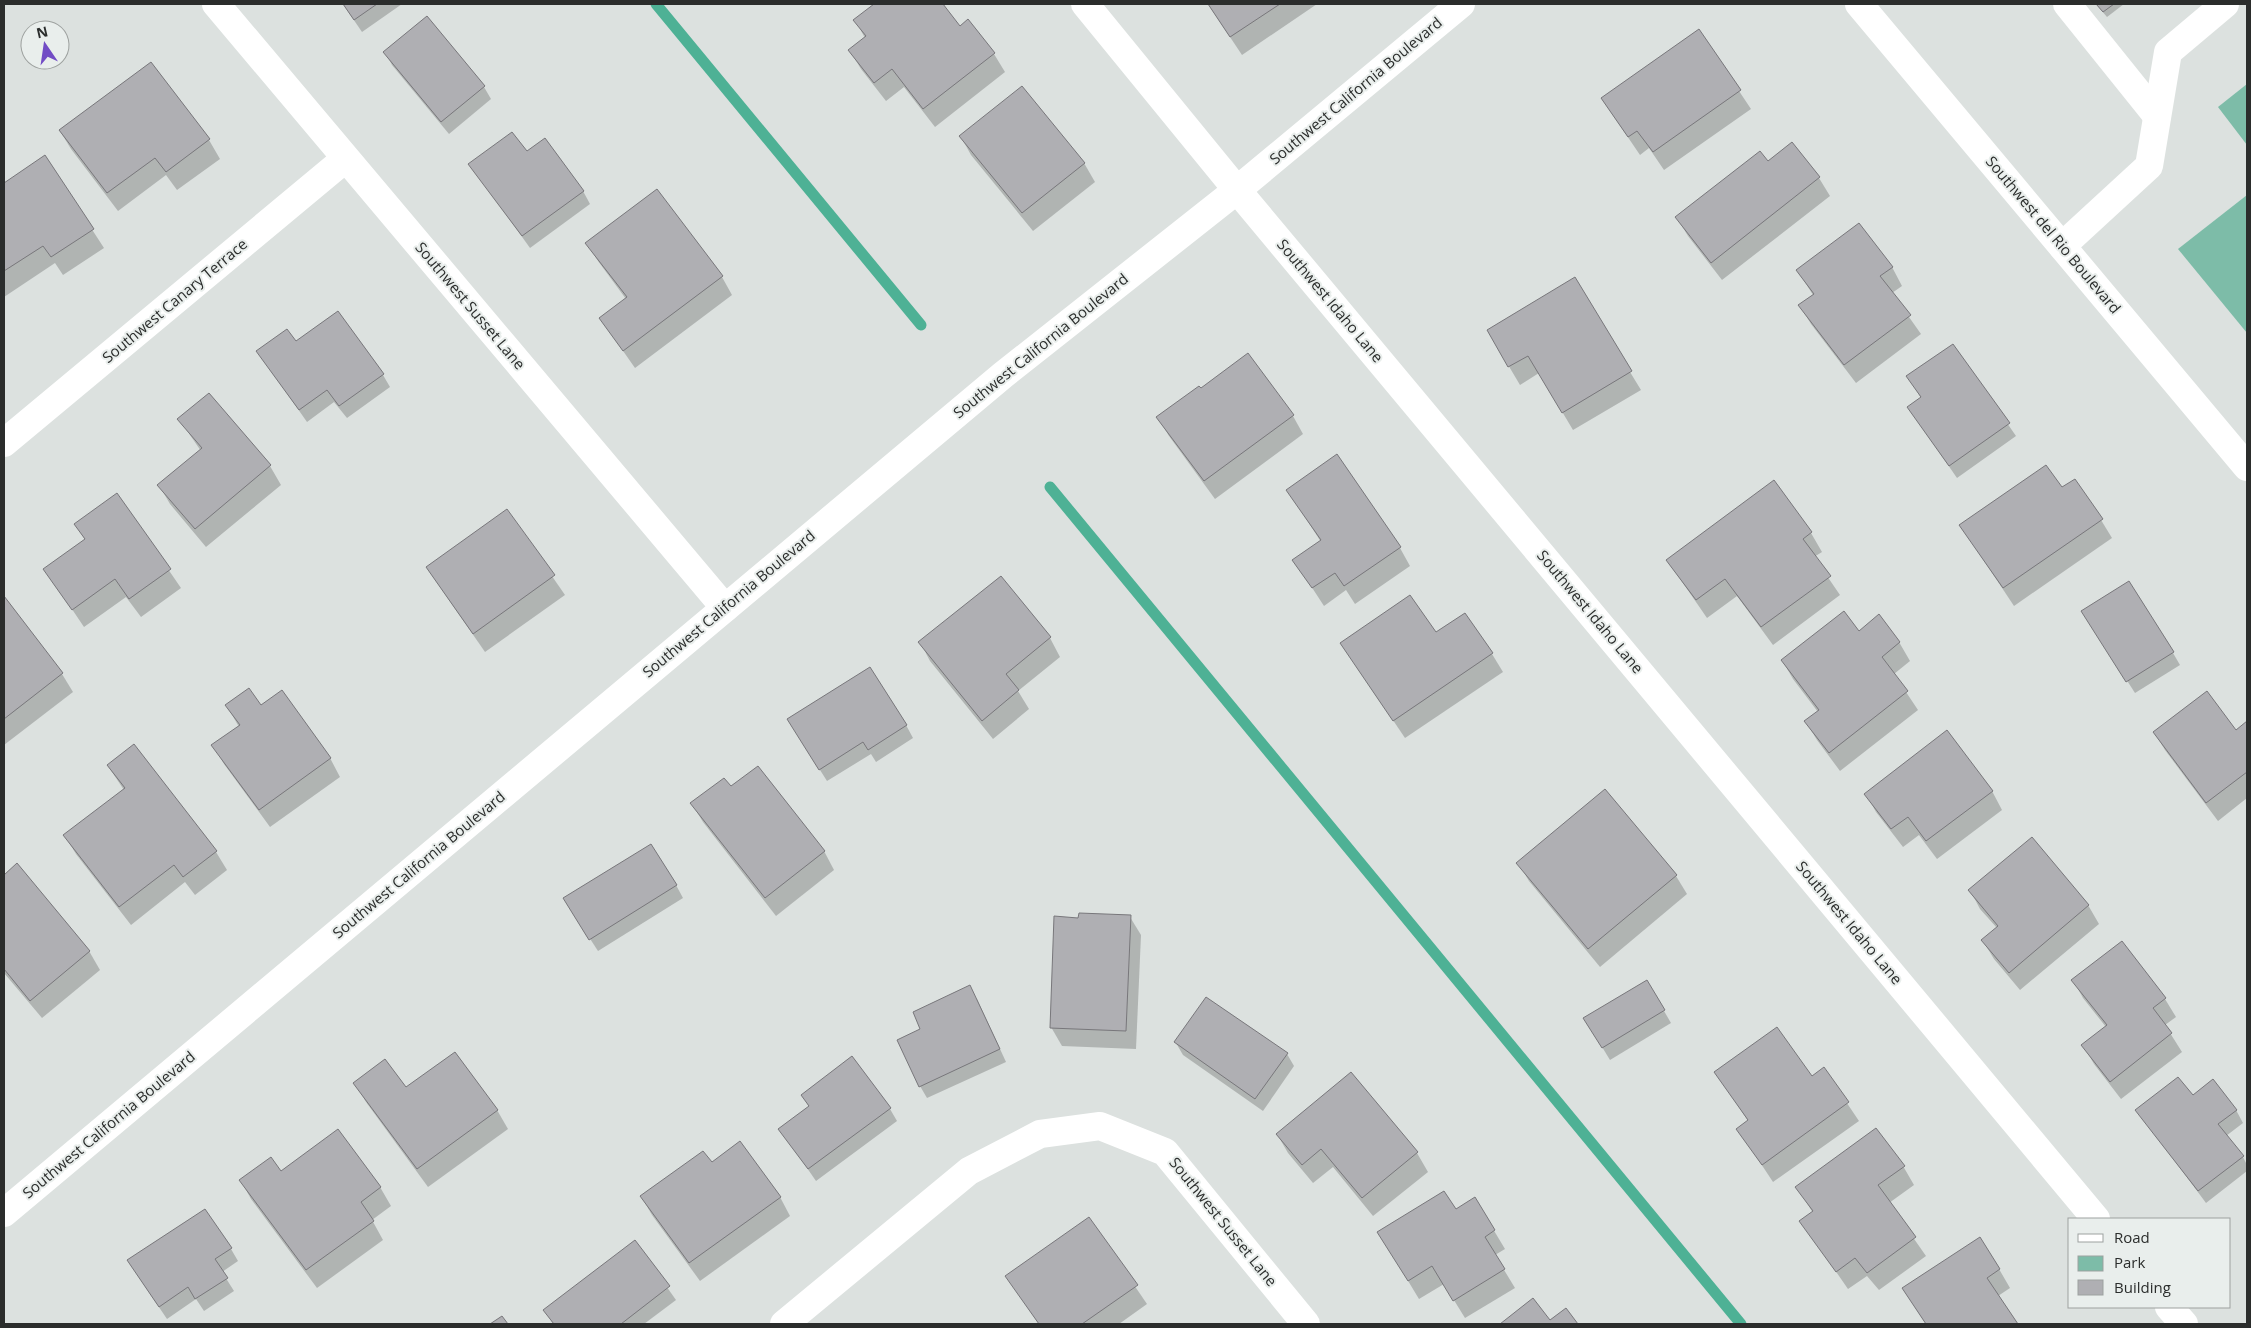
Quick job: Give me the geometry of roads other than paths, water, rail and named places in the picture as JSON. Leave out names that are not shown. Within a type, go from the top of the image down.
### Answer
[{"type":"street","name":"Southwest Susset Lane","points":[[216,4],[725,608]]},
{"type":"street","name":"Southwest Idaho Lane","points":[[1085,4],[1237,190],[2095,1218]]},
{"type":"street","name":"Southwest California Boulevard","points":[[4,1213],[1003,374],[1237,190],[1461,4]]},
{"type":"street","name":"Southwest del Rio Boulevard","points":[[1860,4],[2247,467]]},
{"type":"street","points":[[2067,4],[2157,116]]},
{"type":"street","points":[[2062,246],[2149,166],[2168,52],[2225,4]]},
{"type":"street","name":"Southwest Canary Terrace","points":[[4,443],[345,159]]},
{"type":"street","name":"Southwest Susset Lane","points":[[784,1324],[969,1171],[1040,1134],[1100,1126],[1165,1152],[1306,1324]]},
{"type":"street","points":[[2170,1308],[2184,1324]]},
{"type":"waterway","points":[[656,4],[921,325]]},
{"type":"waterway","points":[[1050,487],[1741,1324]]}]
